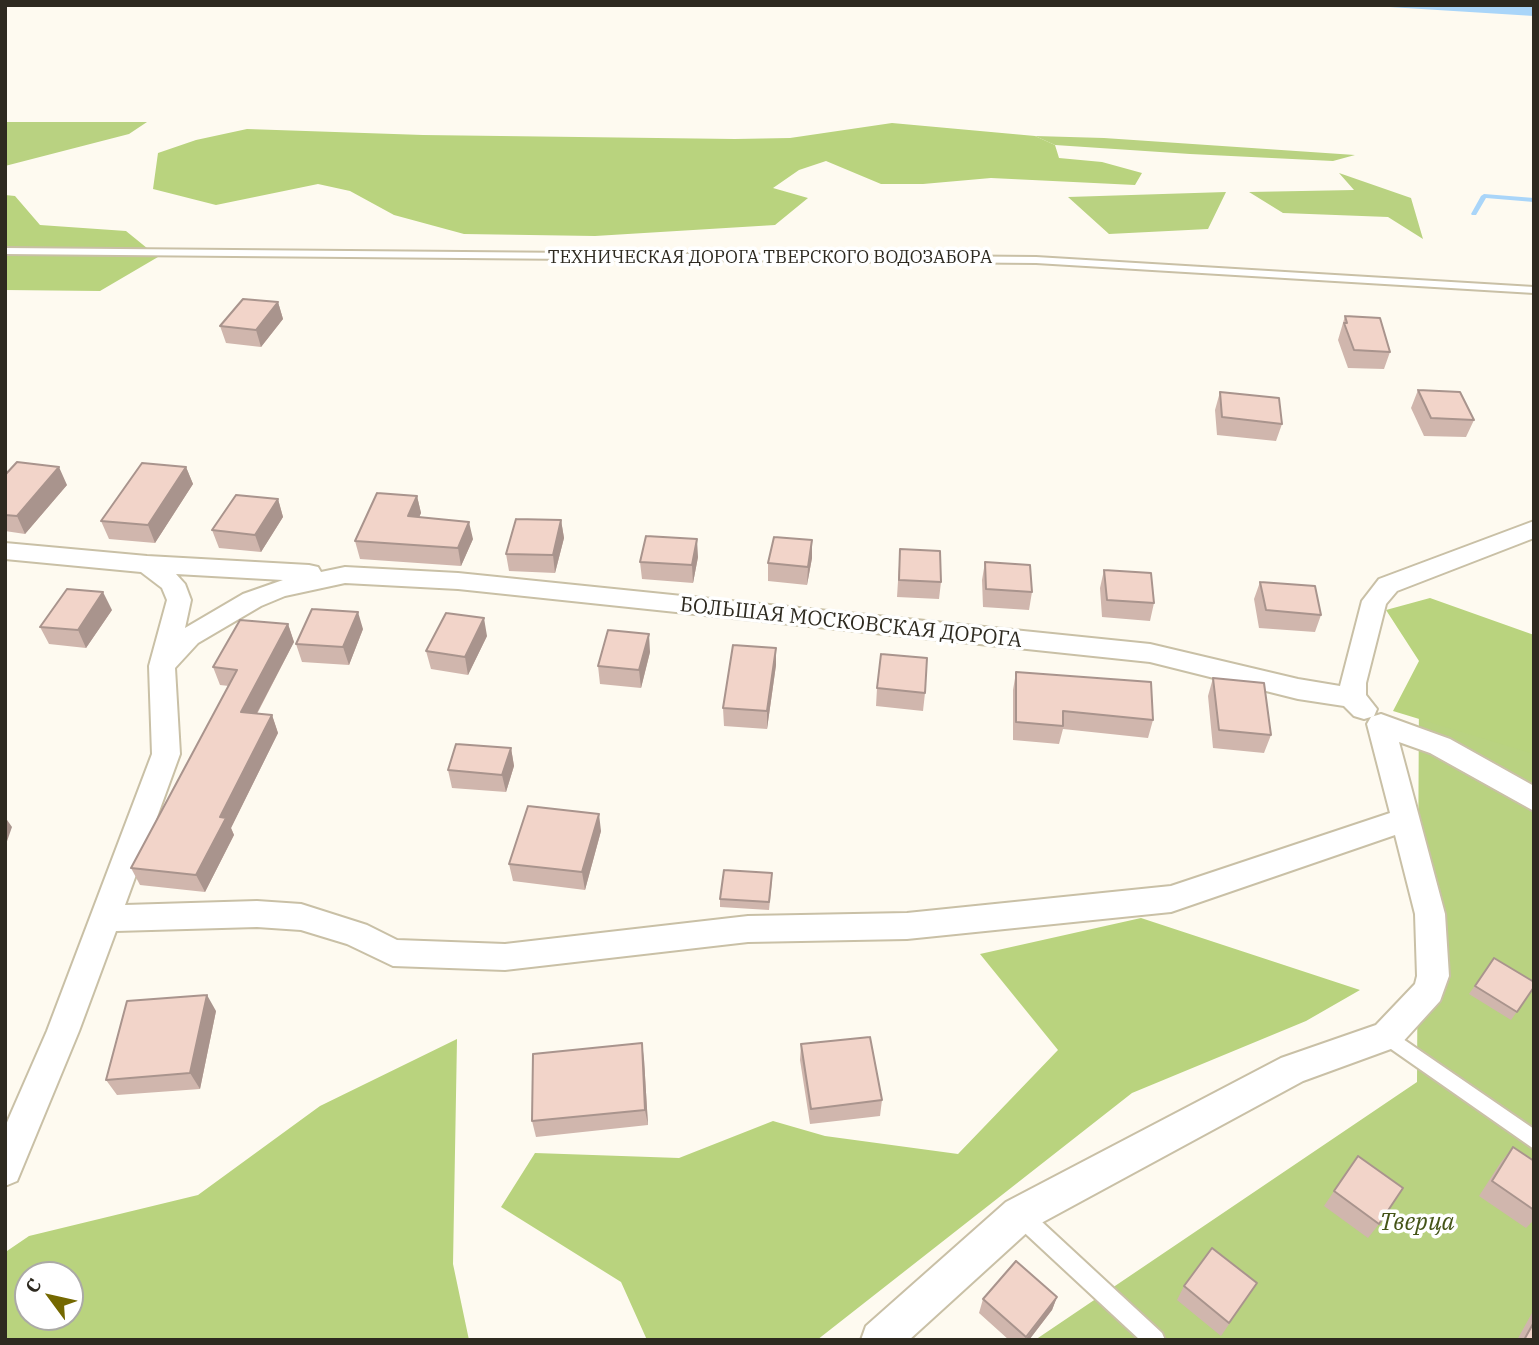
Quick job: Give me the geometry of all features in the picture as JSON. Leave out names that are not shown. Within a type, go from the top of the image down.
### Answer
[{"type":"street","points":[[1534,529],[1388,585],[1374,601],[1355,672],[1352,698],[1381,724],[1440,746],[1534,800]]},
{"type":"street","name":"БОЛЬШАЯ МОСКОВСКАЯ ДОРОГА","points":[[5,551],[147,564],[471,582],[769,616],[1150,653],[1298,689],[1352,698]]},
{"type":"street","points":[[5,1169],[63,1031],[166,754],[162,666],[179,600],[173,584],[147,564]]},
{"type":"street","name":"БОЛЬШАЯ МОСКОВСКАЯ ДОРОГА","points":[[162,666],[190,637],[252,600],[279,589],[345,575]]},
{"type":"street","points":[[880,1340],[1020,1215],[1293,1069],[1387,1037],[1429,991],[1433,976],[1430,914],[1381,724]]},
{"type":"street","points":[[103,918],[257,914],[301,917],[356,934],[393,954],[505,957],[748,929],[907,926],[1171,899],[1404,820]]},
{"type":"lane","name":"ТЕХНИЧЕСКАЯ ДОРОГА ТВЕРСКОГО ВОДОЗАБОРА","points":[[5,251],[1036,260],[1534,290]]},
{"type":"lane","points":[[1387,1037],[1534,1140]]},
{"type":"lane","points":[[1020,1215],[1155,1340]]},
{"type":"green space","points":[[5,122],[147,122],[129,134],[5,166]]},
{"type":"green space","points":[[892,123],[1035,136],[1055,145],[1059,158],[1102,162],[1142,173],[1135,185],[991,178],[923,184],[881,184],[826,161],[799,170],[773,188],[808,198],[775,225],[595,236],[464,234],[394,215],[350,191],[318,184],[216,205],[153,189],[158,153],[196,140],[247,129],[423,135],[735,139],[790,138]]},
{"type":"green space","points":[[1035,136],[1355,155],[1333,161],[1190,154],[1055,145]]},
{"type":"green space","points":[[1339,173],[1411,198],[1423,239],[1388,217],[1283,213],[1249,192],[1354,190]]},
{"type":"green space","points":[[1226,192],[1208,229],[1109,234],[1068,197]]},
{"type":"green space","points":[[5,195],[15,196],[40,225],[126,231],[158,257],[100,291],[5,290]]},
{"type":"green space","points":[[1430,598],[1534,635],[1534,754],[1393,711],[1419,661],[1386,610]]},
{"type":"green space","name":"Тверца","points":[[1534,670],[1534,1340],[1035,1340],[1417,1082],[1419,693]]},
{"type":"green space","points":[[1141,918],[1360,990],[1306,1021],[1132,1093],[817,1340],[647,1340],[621,1282],[501,1207],[535,1153],[679,1158],[773,1121],[825,1136],[958,1154],[1058,1050],[980,954]]},
{"type":"green space","points":[[457,1039],[453,1264],[469,1340],[5,1340],[7,1251],[29,1236],[198,1195],[320,1106]]},
{"type":"water","points":[[1357,5],[1534,5],[1534,16]]},
{"type":"building","points":[[243,299],[278,302],[256,330],[220,326]]},
{"type":"building","points":[[1345,316],[1380,318],[1390,352],[1354,350],[1344,323],[1347,323]]},
{"type":"building","points":[[1418,390],[1460,392],[1474,420],[1431,418]]},
{"type":"building","points":[[1220,392],[1279,398],[1282,424],[1222,417]]},
{"type":"building","points":[[17,462],[59,467],[17,516],[5,515],[5,475]]},
{"type":"building","points":[[142,463],[186,467],[148,525],[101,521]]},
{"type":"building","points":[[377,493],[417,496],[408,516],[469,522],[458,548],[355,541]]},
{"type":"building","points":[[236,495],[278,499],[255,535],[212,530]]},
{"type":"building","points":[[516,519],[561,520],[553,555],[506,554]]},
{"type":"building","points":[[646,536],[697,539],[692,565],[640,562]]},
{"type":"building","points":[[774,537],[812,540],[808,567],[768,563]]},
{"type":"building","points":[[900,549],[940,551],[941,582],[899,580]]},
{"type":"building","points":[[985,562],[1030,565],[1032,592],[986,589]]},
{"type":"building","points":[[1104,570],[1151,573],[1154,603],[1107,600]]},
{"type":"building","points":[[1260,582],[1315,586],[1321,615],[1266,610]]},
{"type":"building","points":[[67,589],[103,592],[78,630],[40,627]]},
{"type":"building","points":[[312,609],[358,612],[343,647],[296,644]]},
{"type":"building","points":[[446,613],[484,618],[465,657],[426,651]]},
{"type":"building","points":[[240,620],[288,624],[241,712],[272,715],[220,817],[226,818],[196,875],[131,868],[237,670],[213,667]]},
{"type":"building","points":[[608,630],[649,634],[639,670],[598,666]]},
{"type":"building","points":[[733,645],[776,648],[767,711],[723,708]]},
{"type":"building","points":[[881,654],[927,658],[925,693],[877,688]]},
{"type":"building","points":[[1016,672],[1151,682],[1153,720],[1063,711],[1063,726],[1016,722]]},
{"type":"building","points":[[1213,678],[1264,683],[1271,735],[1219,730]]},
{"type":"building","points":[[456,744],[511,748],[502,775],[448,770]]},
{"type":"building","points":[[528,806],[599,814],[582,872],[509,864]]},
{"type":"building","points":[[724,870],[772,873],[769,902],[720,899]]},
{"type":"building","points":[[1494,958],[1534,982],[1534,987],[1517,1012],[1475,986]]},
{"type":"building","points":[[207,995],[190,1073],[106,1080],[127,1001]]},
{"type":"building","points":[[870,1037],[882,1100],[811,1109],[801,1044]]},
{"type":"building","points":[[642,1043],[645,1110],[532,1121],[533,1054]]},
{"type":"building","points":[[1513,1147],[1534,1161],[1534,1210],[1492,1181]]},
{"type":"building","points":[[1358,1156],[1403,1188],[1379,1224],[1334,1191]]},
{"type":"building","points":[[1212,1248],[1257,1283],[1229,1323],[1184,1286]]},
{"type":"building","points":[[1016,1261],[1057,1297],[1026,1337],[983,1299]]},
{"type":"building","points":[[1534,1322],[1534,1340],[1524,1340]]},
{"type":"waterway","points":[[1474,214],[1484,196],[1534,200]]}]
